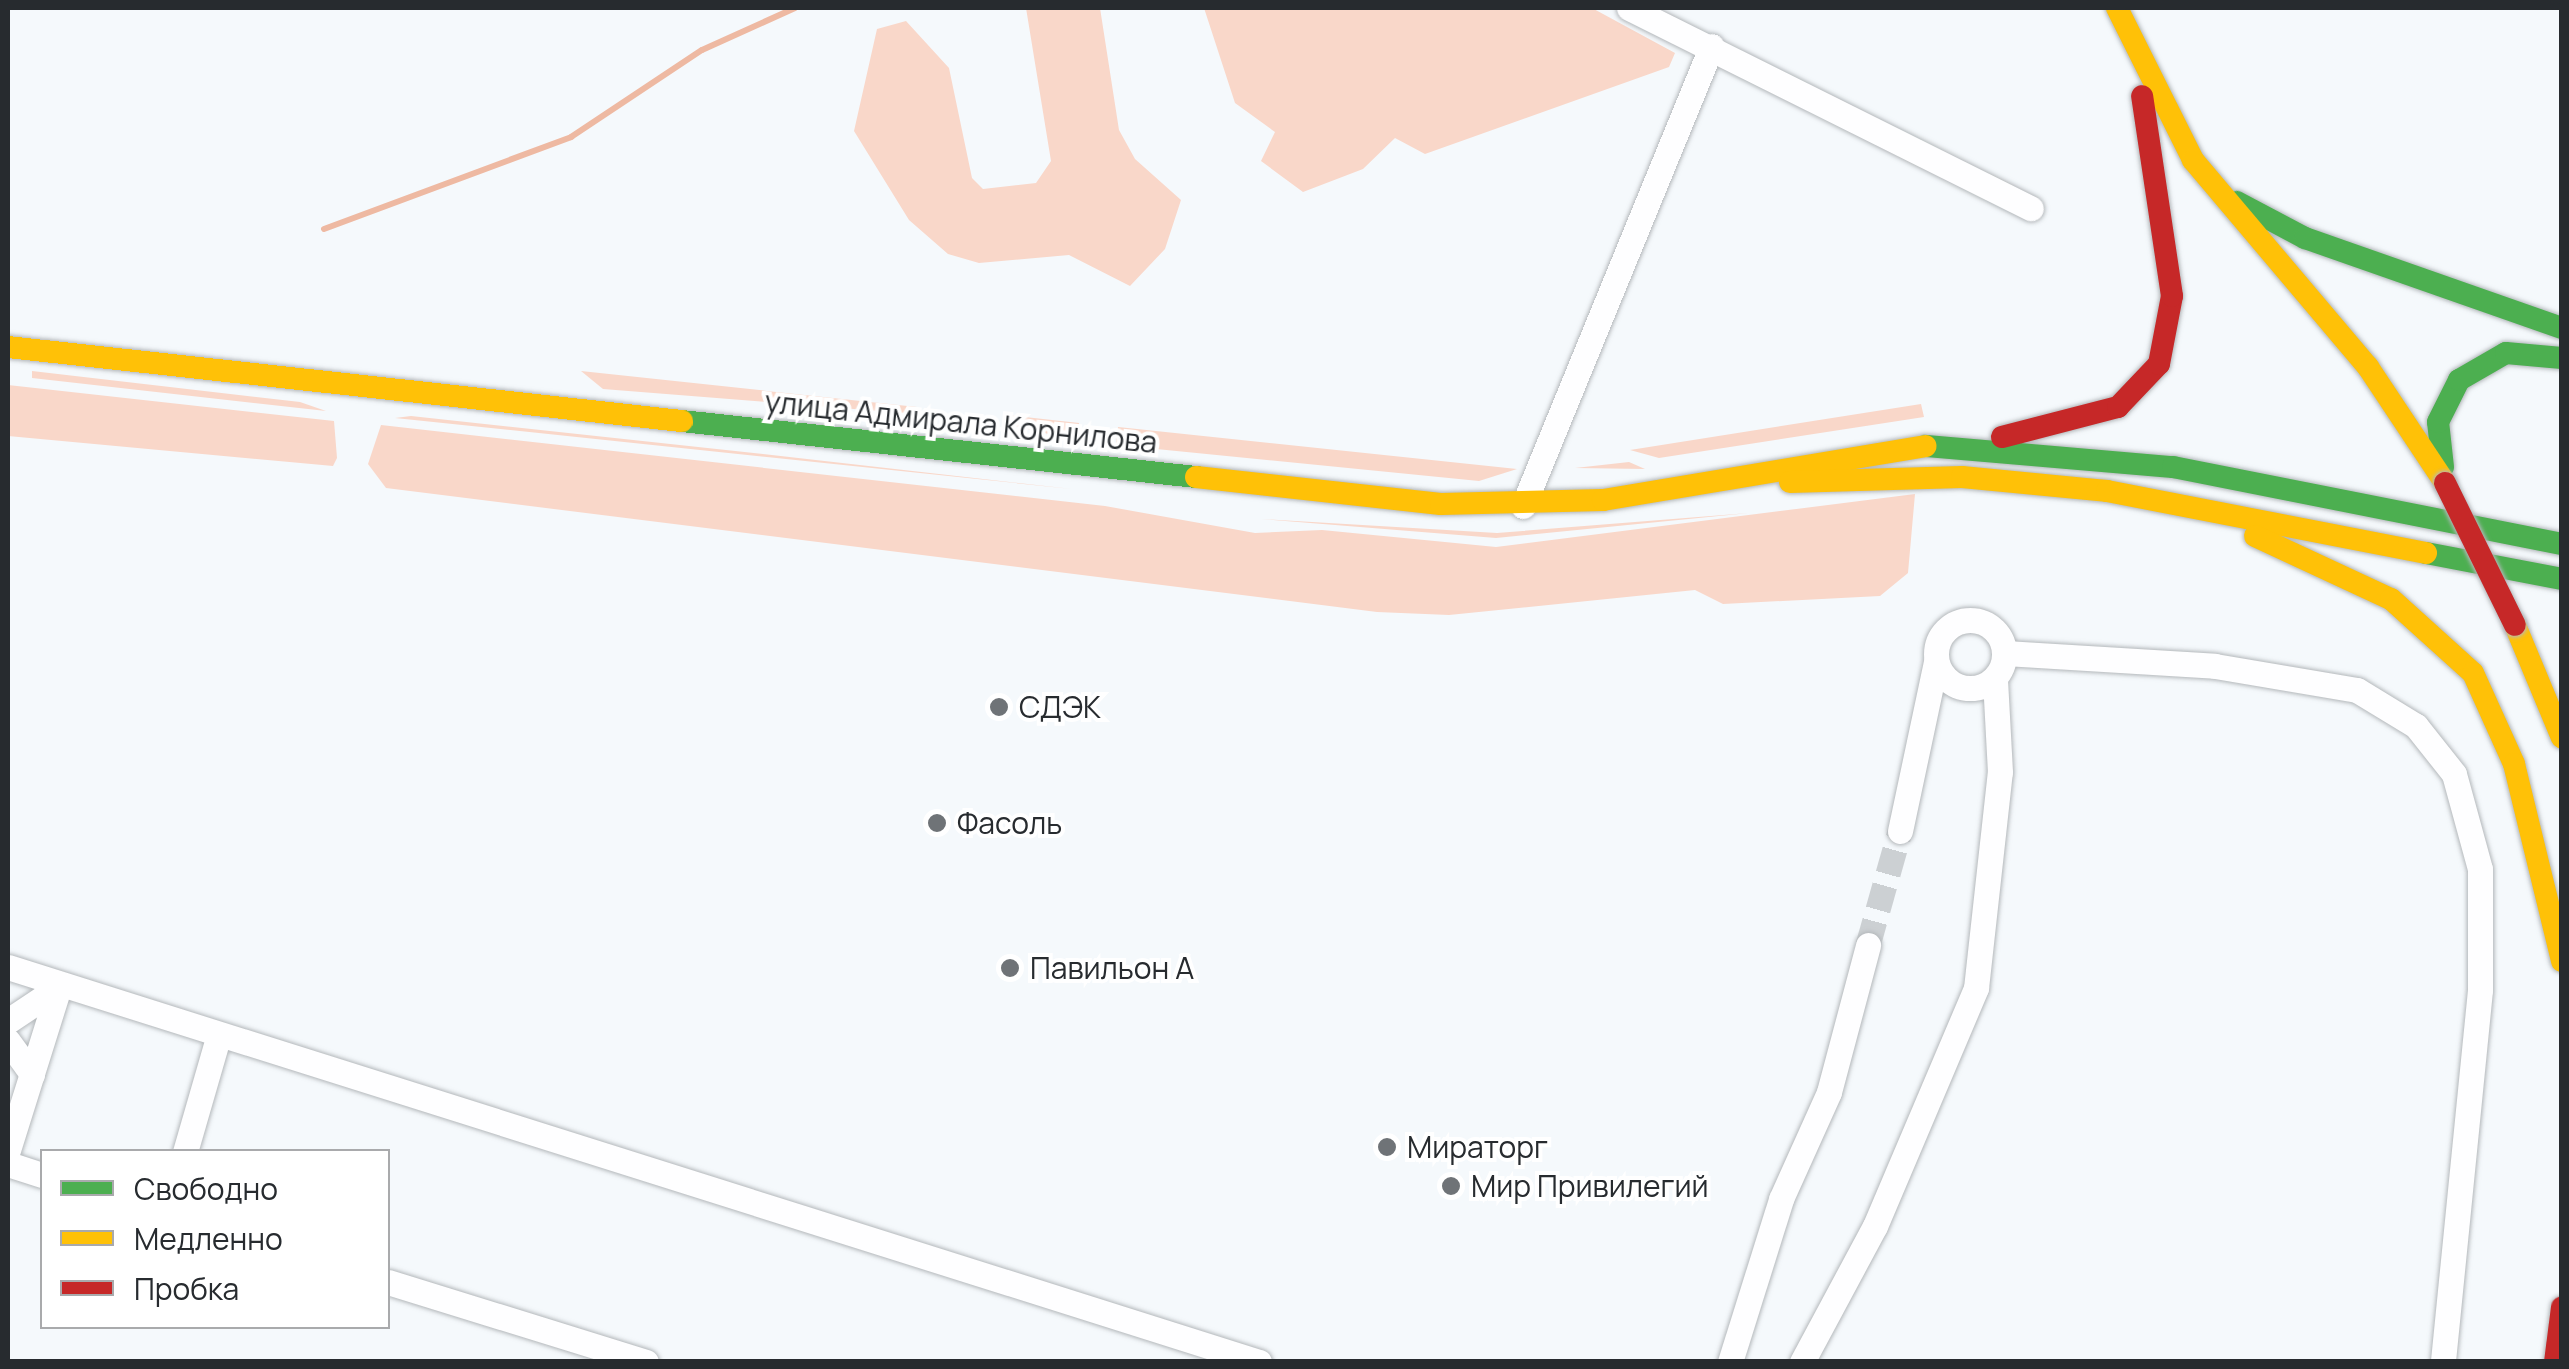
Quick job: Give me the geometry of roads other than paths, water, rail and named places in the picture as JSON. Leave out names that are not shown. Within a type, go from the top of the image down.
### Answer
[{"type":"main road","points":[[2116,8],[2132,46],[2215,189],[2368,367],[2445,483],[2514,625],[2562,738]]},
{"type":"main road","points":[[1969,445],[2118,407],[2159,364],[2172,296],[2168,230],[2132,46]]},
{"type":"main road","points":[[2215,189],[2305,238],[2562,328]]},
{"type":"main road","name":"улица Адмирала Корнилова","points":[[8,346],[1523,506],[1684,488],[1906,446],[1969,445]]},
{"type":"main road","points":[[2445,483],[2438,422],[2459,380],[2506,353],[2562,358]]},
{"type":"main road","points":[[1969,445],[2173,467],[2562,544]]},
{"type":"main road","points":[[1684,488],[1962,477],[2175,504],[2562,580]]},
{"type":"main road","points":[[2175,504],[2356,579],[2457,653],[2488,696],[2514,764],[2562,961]]},
{"type":"main road","points":[[2555,1362],[2562,1307]]},
{"type":"street","points":[[1629,8],[1712,46],[2030,208]]},
{"type":"street","points":[[1523,506],[1712,46]]},
{"type":"street","points":[[1802,1362],[1876,1226],[1976,988],[2000,772],[1995,679],[2005,653],[1999,634],[1964,620],[1947,628],[1936,662],[1900,831]]},
{"type":"street","points":[[2005,653],[2102,654],[2356,690],[2416,726],[2454,774],[2480,868],[2480,990],[2443,1362]]},
{"type":"street","points":[[1936,662],[1960,688],[1995,679]]},
{"type":"street","points":[[1730,1362],[1781,1199],[1830,1092],[1868,945]]},
{"type":"street","points":[[8,953],[60,987]]},
{"type":"street","points":[[8,968],[218,1038],[1259,1362]]},
{"type":"street","points":[[8,980],[60,987]]},
{"type":"street","points":[[8,995],[60,987]]},
{"type":"street","points":[[8,1010],[60,987]]},
{"type":"street","points":[[8,1021],[60,987]]},
{"type":"street","points":[[16,1071],[60,987]]},
{"type":"street","points":[[186,1149],[218,1038]]},
{"type":"street","points":[[8,1041],[16,1071],[8,1150]]},
{"type":"street","points":[[8,1056],[16,1071]]},
{"type":"street","points":[[8,1164],[40,1174]]},
{"type":"street","points":[[390,1283],[646,1362]]},
{"type":"waterway","points":[[324,229],[571,137],[702,50],[795,8]]},
{"type":"tunnel","points":[[1868,945],[1900,831]]},
{"type":"place","name":"СДЭК","points":[[999,707]]},
{"type":"place","name":"Фасоль","points":[[937,823]]},
{"type":"place","name":"Павильон А","points":[[1010,968]]},
{"type":"place","name":"Мираторг","points":[[1387,1147]]},
{"type":"place","name":"Мир Привилегий","points":[[1451,1186]]}]
